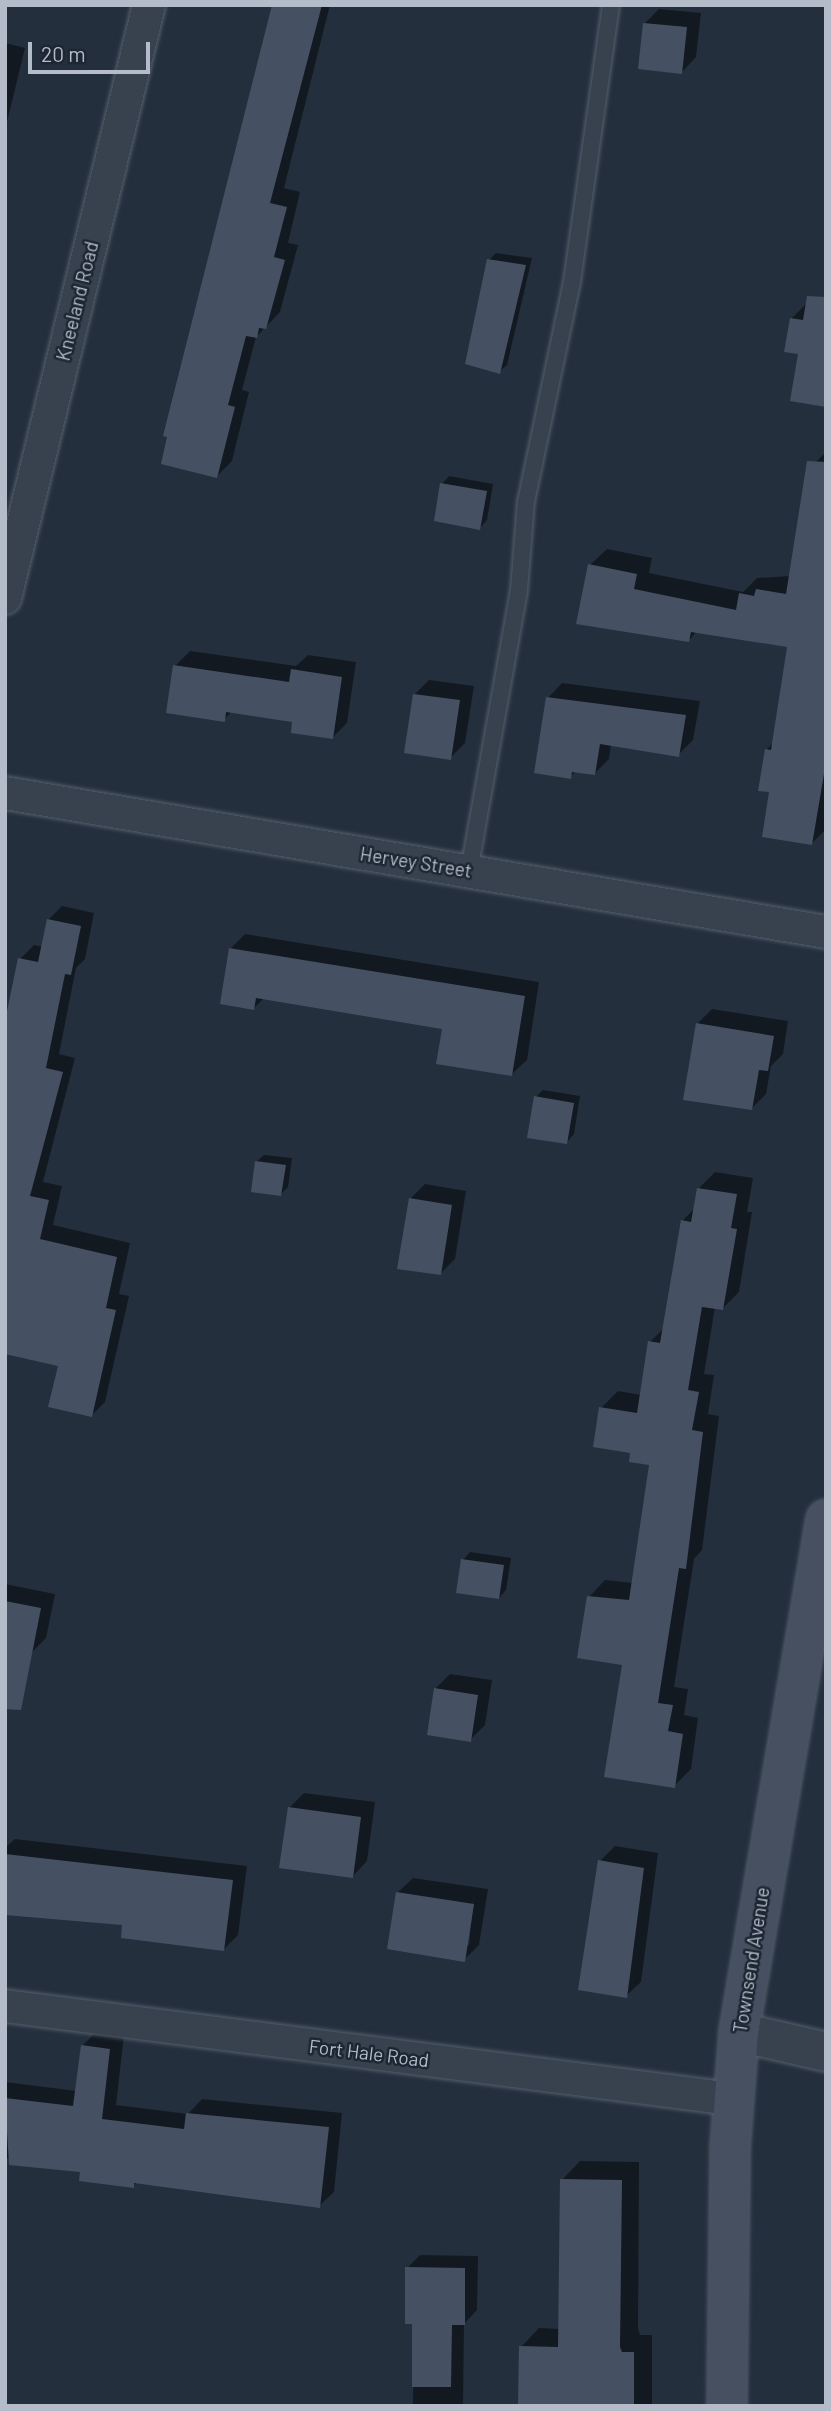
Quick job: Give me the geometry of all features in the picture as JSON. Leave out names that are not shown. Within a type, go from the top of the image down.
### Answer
[{"type":"main road","name":"Townsend Avenue","points":[[727,2406],[732,2099],[739,2032],[826,1519]]},
{"type":"street","name":"Kneeland Road","points":[[5,598],[149,5]]},
{"type":"street","name":"Hervey Street","points":[[5,793],[826,932]]},
{"type":"street","name":"Fort Hale Road","points":[[5,2006],[732,2099]]},
{"type":"street","points":[[739,2032],[826,2052]]},
{"type":"lane","points":[[469,871],[519,590],[526,502],[572,282],[611,5]]},
{"type":"building","points":[[272,5],[322,5],[270,203],[287,207],[274,257],[285,260],[266,329],[259,328],[257,338],[246,336],[228,405],[235,407],[217,478],[161,464],[167,437],[163,436]]},
{"type":"building","points":[[643,23],[687,27],[682,74],[638,69]]},
{"type":"building","points":[[487,259],[526,265],[500,374],[465,364]]},
{"type":"building","points":[[807,296],[826,297],[826,407],[790,401],[798,354],[784,352],[790,318],[803,320]]},
{"type":"building","points":[[807,461],[826,462],[826,762],[812,845],[762,837],[769,792],[758,791],[765,749],[771,750],[787,647],[691,632],[689,642],[576,624],[588,564],[637,574],[634,589],[736,610],[739,593],[754,596],[756,589],[786,594]]},
{"type":"building","points":[[440,483],[487,491],[480,530],[434,521]]},
{"type":"building","points":[[173,665],[289,682],[291,669],[342,677],[333,739],[291,733],[292,722],[226,712],[225,722],[166,713]]},
{"type":"building","points":[[413,694],[460,700],[451,760],[404,753]]},
{"type":"building","points":[[546,697],[686,715],[679,757],[600,744],[595,775],[572,772],[571,779],[534,773]]},
{"type":"building","points":[[47,919],[81,926],[71,975],[65,974],[46,1068],[63,1072],[30,1196],[49,1200],[40,1239],[117,1257],[106,1308],[116,1310],[92,1417],[48,1407],[58,1366],[5,1354],[5,1021],[18,958],[38,962]]},
{"type":"building","points":[[229,948],[525,996],[512,1076],[436,1064],[442,1029],[256,998],[254,1010],[220,1004]]},
{"type":"building","points":[[696,1023],[774,1036],[768,1071],[759,1070],[752,1110],[683,1100]]},
{"type":"building","points":[[534,1096],[574,1103],[567,1144],[527,1138]]},
{"type":"building","points":[[255,1161],[286,1165],[281,1196],[251,1192]]},
{"type":"building","points":[[697,1188],[737,1194],[731,1228],[737,1229],[723,1310],[702,1307],[688,1390],[699,1392],[692,1430],[703,1432],[686,1569],[679,1568],[658,1703],[673,1705],[668,1731],[683,1734],[675,1788],[604,1777],[622,1665],[577,1658],[587,1596],[629,1600],[649,1465],[629,1462],[630,1453],[593,1447],[599,1407],[637,1413],[648,1341],[660,1343],[681,1220],[691,1222]]},
{"type":"building","points":[[409,1198],[452,1205],[441,1275],[397,1269]]},
{"type":"building","points":[[461,1559],[504,1565],[499,1599],[456,1593]]},
{"type":"building","points":[[5,1601],[41,1608],[21,1710],[5,1709]]},
{"type":"building","points":[[434,1688],[478,1695],[471,1742],[427,1735]]},
{"type":"building","points":[[288,1807],[361,1817],[353,1878],[279,1868]]},
{"type":"building","points":[[5,1854],[233,1880],[224,1951],[121,1938],[122,1925],[5,1915]]},
{"type":"building","points":[[598,1860],[644,1868],[627,1998],[578,1990]]},
{"type":"building","points":[[396,1892],[474,1904],[465,1962],[387,1949]]},
{"type":"building","points":[[81,2045],[110,2049],[102,2119],[184,2129],[186,2113],[329,2127],[320,2208],[134,2183],[134,2188],[79,2181],[80,2172],[9,2165],[5,2098],[73,2106]]},
{"type":"building","points":[[560,2179],[622,2180],[620,2347],[622,2352],[634,2352],[634,2406],[518,2406],[519,2346],[558,2347]]},
{"type":"building","points":[[405,2267],[465,2268],[465,2325],[452,2325],[451,2387],[412,2387],[412,2324],[405,2324]]}]
